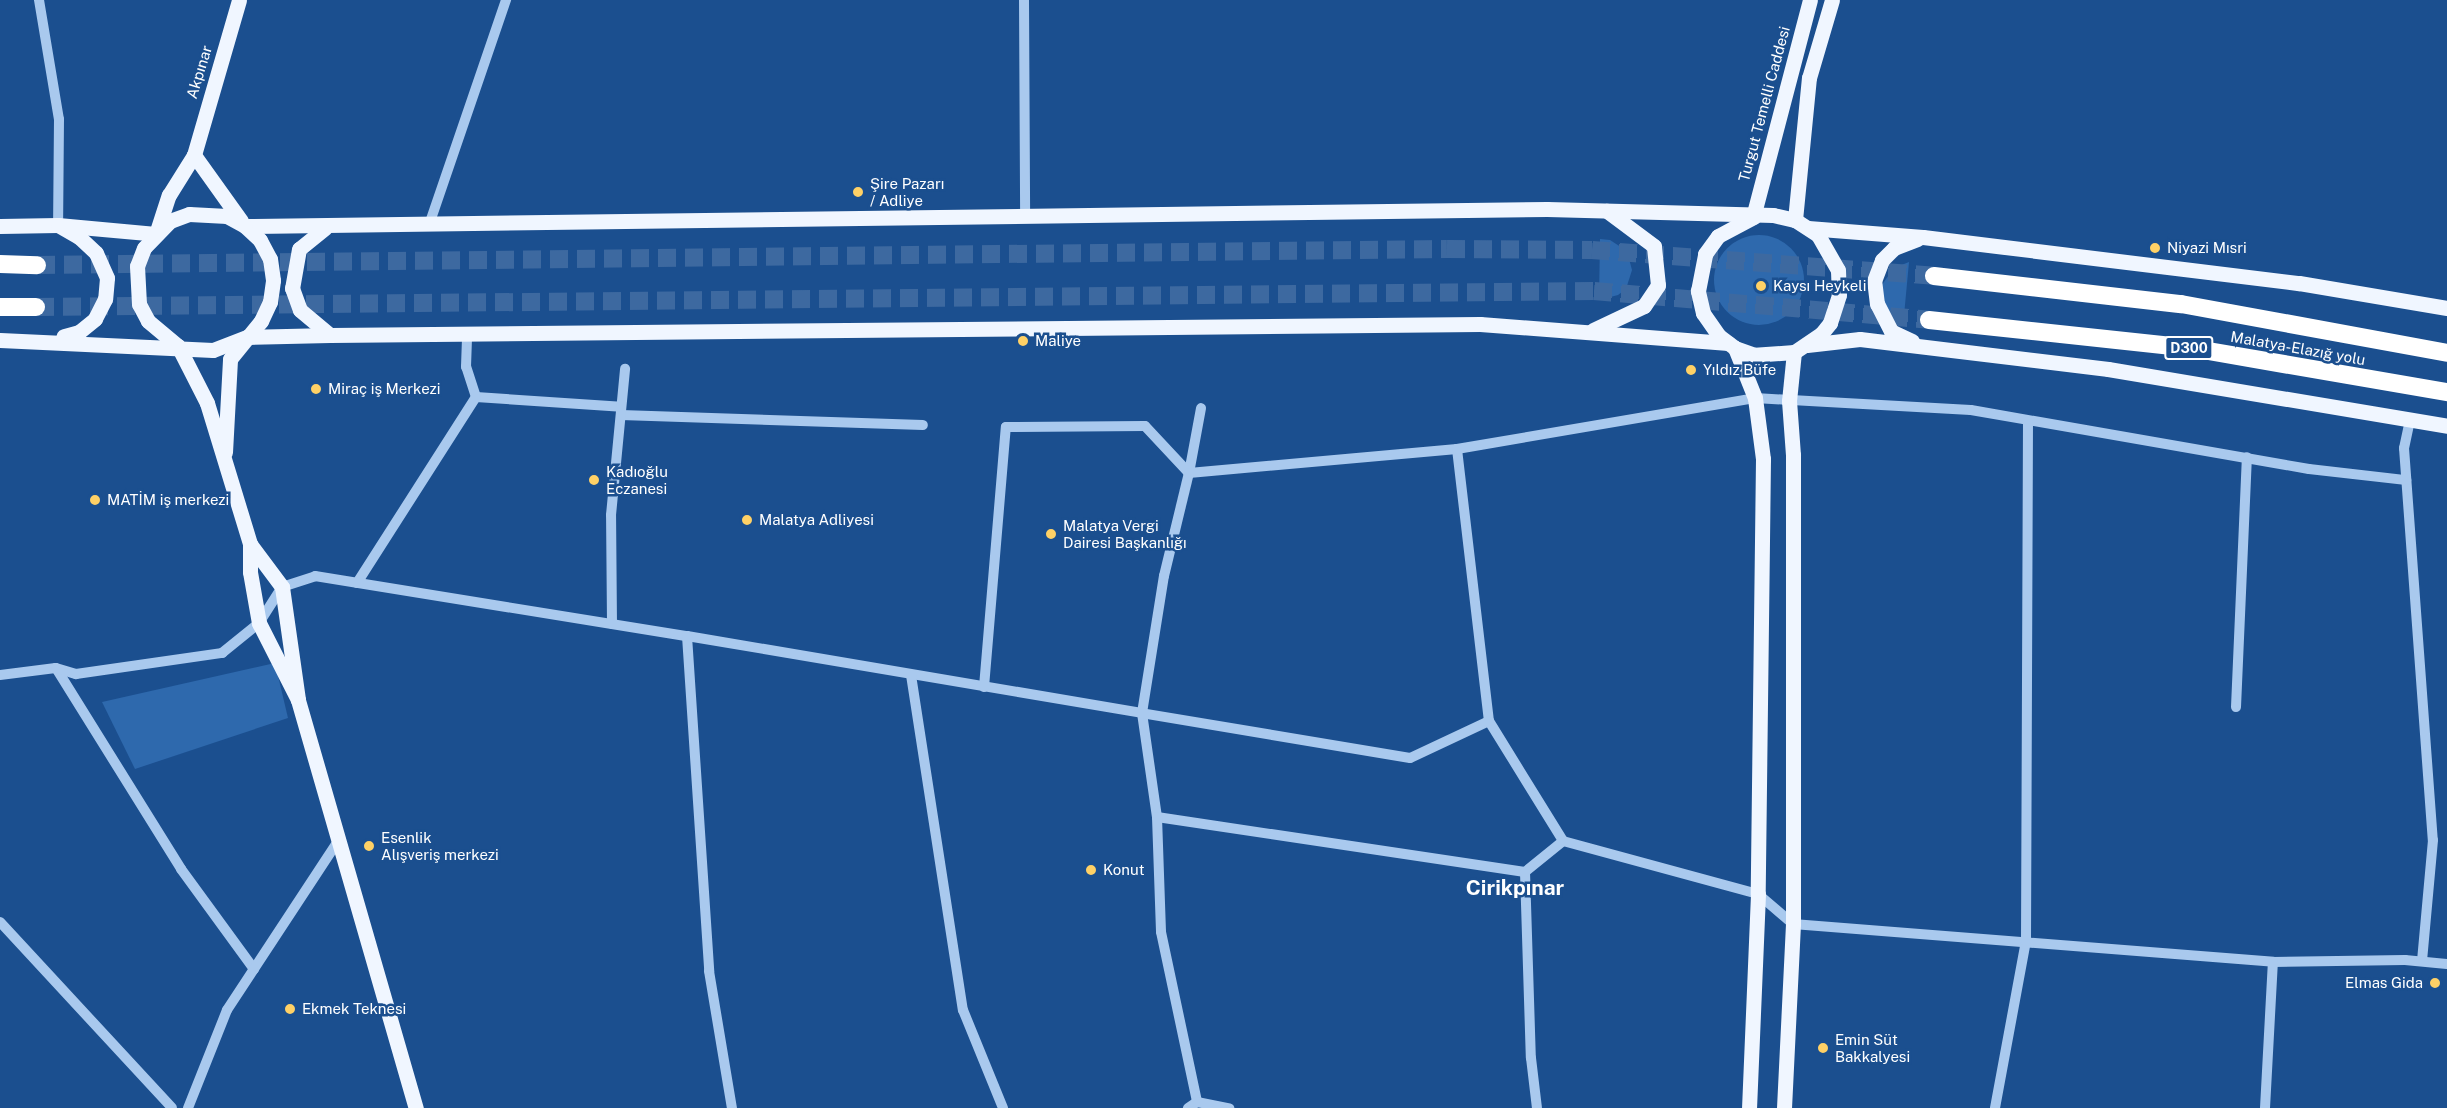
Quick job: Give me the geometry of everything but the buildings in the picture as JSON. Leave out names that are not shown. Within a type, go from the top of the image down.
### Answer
[{"type":"highway","points":[[0,264],[37,265]]},
{"type":"highway","points":[[1934,276],[2181,304],[2447,353]]},
{"type":"highway","points":[[0,307],[36,307]]},
{"type":"highway","name":"Malatya-Elazığ yolu","points":[[1929,320],[2191,348],[2447,392]]},
{"type":"main road","name":"Akpınar","points":[[156,234],[169,195],[194,155],[239,0]]},
{"type":"main road","name":"Turgut Temelli Caddesi","points":[[1753,217],[1810,0]]},
{"type":"main road","points":[[1801,224],[1809,78],[1832,0]]},
{"type":"main road","points":[[194,155],[245,226],[265,249],[273,280],[270,302],[230,359],[225,452]]},
{"type":"main road","points":[[298,700],[259,623],[250,573],[250,544],[225,452],[207,403],[178,346],[148,321],[139,304],[137,266],[144,248],[170,221],[208,212],[227,216],[245,226],[325,228],[429,222],[1679,210],[1753,217],[1773,215],[1801,224],[2299,283],[2447,308]]},
{"type":"main road","points":[[1587,332],[1644,306],[1658,285],[1653,246],[1606,211]]},
{"type":"main road","points":[[1749,1108],[1758,894],[1763,459],[1755,398],[1732,345],[1703,313],[1698,291],[1700,266],[1718,236],[1753,217]]},
{"type":"main road","points":[[1784,1108],[1793,924],[1790,401],[1801,348],[1830,323],[1839,295],[1838,270],[1829,249],[1801,224]]},
{"type":"main road","points":[[49,340],[79,332],[95,319],[105,299],[108,278],[96,253],[79,237],[58,225]]},
{"type":"main road","points":[[0,226],[58,225],[156,234]]},
{"type":"main road","points":[[325,228],[300,249],[292,288],[300,310],[330,335]]},
{"type":"main road","points":[[1921,346],[1892,331],[1877,304],[1874,281],[1882,260],[1894,248],[1923,237]]},
{"type":"main road","points":[[0,340],[178,346],[213,350],[247,337],[330,335],[467,336],[1480,324],[1732,345],[1755,355],[1860,339],[2108,369],[2447,426]]},
{"type":"main road","points":[[250,544],[282,587],[298,700],[417,1108]]},
{"type":"street","points":[[39,0],[59,119],[58,225]]},
{"type":"street","points":[[429,222],[506,0]]},
{"type":"street","points":[[1024,0],[1025,216]]},
{"type":"street","points":[[467,336],[466,367],[476,397]]},
{"type":"street","points":[[612,624],[611,515],[625,369]]},
{"type":"street","points":[[476,397],[621,411],[923,425]]},
{"type":"street","points":[[357,583],[476,397]]},
{"type":"street","points":[[1189,473],[1457,449],[1755,398],[1971,410],[2028,422],[2406,480]]},
{"type":"street","points":[[1201,408],[1189,473],[1164,576],[1142,713],[1157,817],[1161,932],[1193,1105],[1228,1108]]},
{"type":"street","points":[[2410,420],[2404,448],[2433,840],[2422,962]]},
{"type":"street","points":[[1995,1108],[2026,940],[2028,422]]},
{"type":"street","points":[[984,687],[1006,428],[1145,426],[1189,473]]},
{"type":"street","points":[[1457,449],[1488,721],[1563,842],[1758,894],[1793,924],[2026,940],[2273,962],[2447,964]]},
{"type":"street","points":[[2236,707],[2247,457]]},
{"type":"street","points":[[0,675],[56,668],[76,674],[222,653],[259,623],[282,587],[315,576],[687,636],[1410,758],[1488,721]]},
{"type":"street","points":[[687,636],[709,971],[732,1108]]},
{"type":"street","points":[[56,668],[181,869],[254,969]]},
{"type":"street","points":[[911,675],[963,1010],[1003,1108]]},
{"type":"street","points":[[1157,817],[1525,872],[1563,842]]},
{"type":"street","points":[[188,1108],[227,1010],[338,841]]},
{"type":"street","points":[[1525,872],[1531,1058],[1537,1108]]},
{"type":"street","points":[[0,922],[172,1108]]},
{"type":"street","points":[[2265,1108],[2273,962]]},
{"type":"shaded area","points":[[1759,235],[1776,238],[1791,248],[1801,263],[1804,280],[1801,297],[1791,312],[1776,322],[1759,325],[1742,322],[1727,312],[1717,297],[1714,280],[1717,263],[1727,248],[1742,238]]},
{"type":"shaded area","points":[[1600,239],[1610,240],[1627,251],[1632,270],[1626,289],[1618,295],[1599,300]]},
{"type":"shaded area","points":[[1909,262],[1903,326],[1894,321],[1882,305],[1881,286],[1894,268]]},
{"type":"shaded area","points":[[275,663],[288,718],[135,769],[102,702]]},
{"type":"tunnel","points":[[37,265],[1447,249],[1592,250],[1934,276]]},
{"type":"tunnel","points":[[36,307],[1594,291],[1929,320]]},
{"type":"place","name":"Şire Pazarı / Adliye","points":[[858,192]]},
{"type":"place","name":"Niyazi Mısri","points":[[2155,248]]},
{"type":"place","name":"Kaysı Heykeli","points":[[1761,286]]},
{"type":"place","name":"Maliye","points":[[1023,341]]},
{"type":"place","name":"Yıldız Büfe","points":[[1691,370]]},
{"type":"place","name":"Miraç iş Merkezi","points":[[316,389]]},
{"type":"place","name":"Kadıoğlu Eczanesi","points":[[594,480]]},
{"type":"place","name":"MATİM iş merkezi","points":[[95,500]]},
{"type":"place","name":"Malatya Adliyesi","points":[[747,520]]},
{"type":"place","name":"Malatya Vergi Dairesi Başkanlığı","points":[[1051,534]]},
{"type":"place","name":"Esenlik Alışveriş merkezi","points":[[369,846]]},
{"type":"place","name":"Konut","points":[[1091,870]]},
{"type":"place","name":"Elmas Gida","points":[[2435,983]]},
{"type":"place","name":"Ekmek Teknesi","points":[[290,1009]]},
{"type":"place","name":"Emin Süt Bakkalyesi","points":[[1823,1048]]},
{"type":"district","name":"Cirikpınar","points":[[1515,888]]}]
